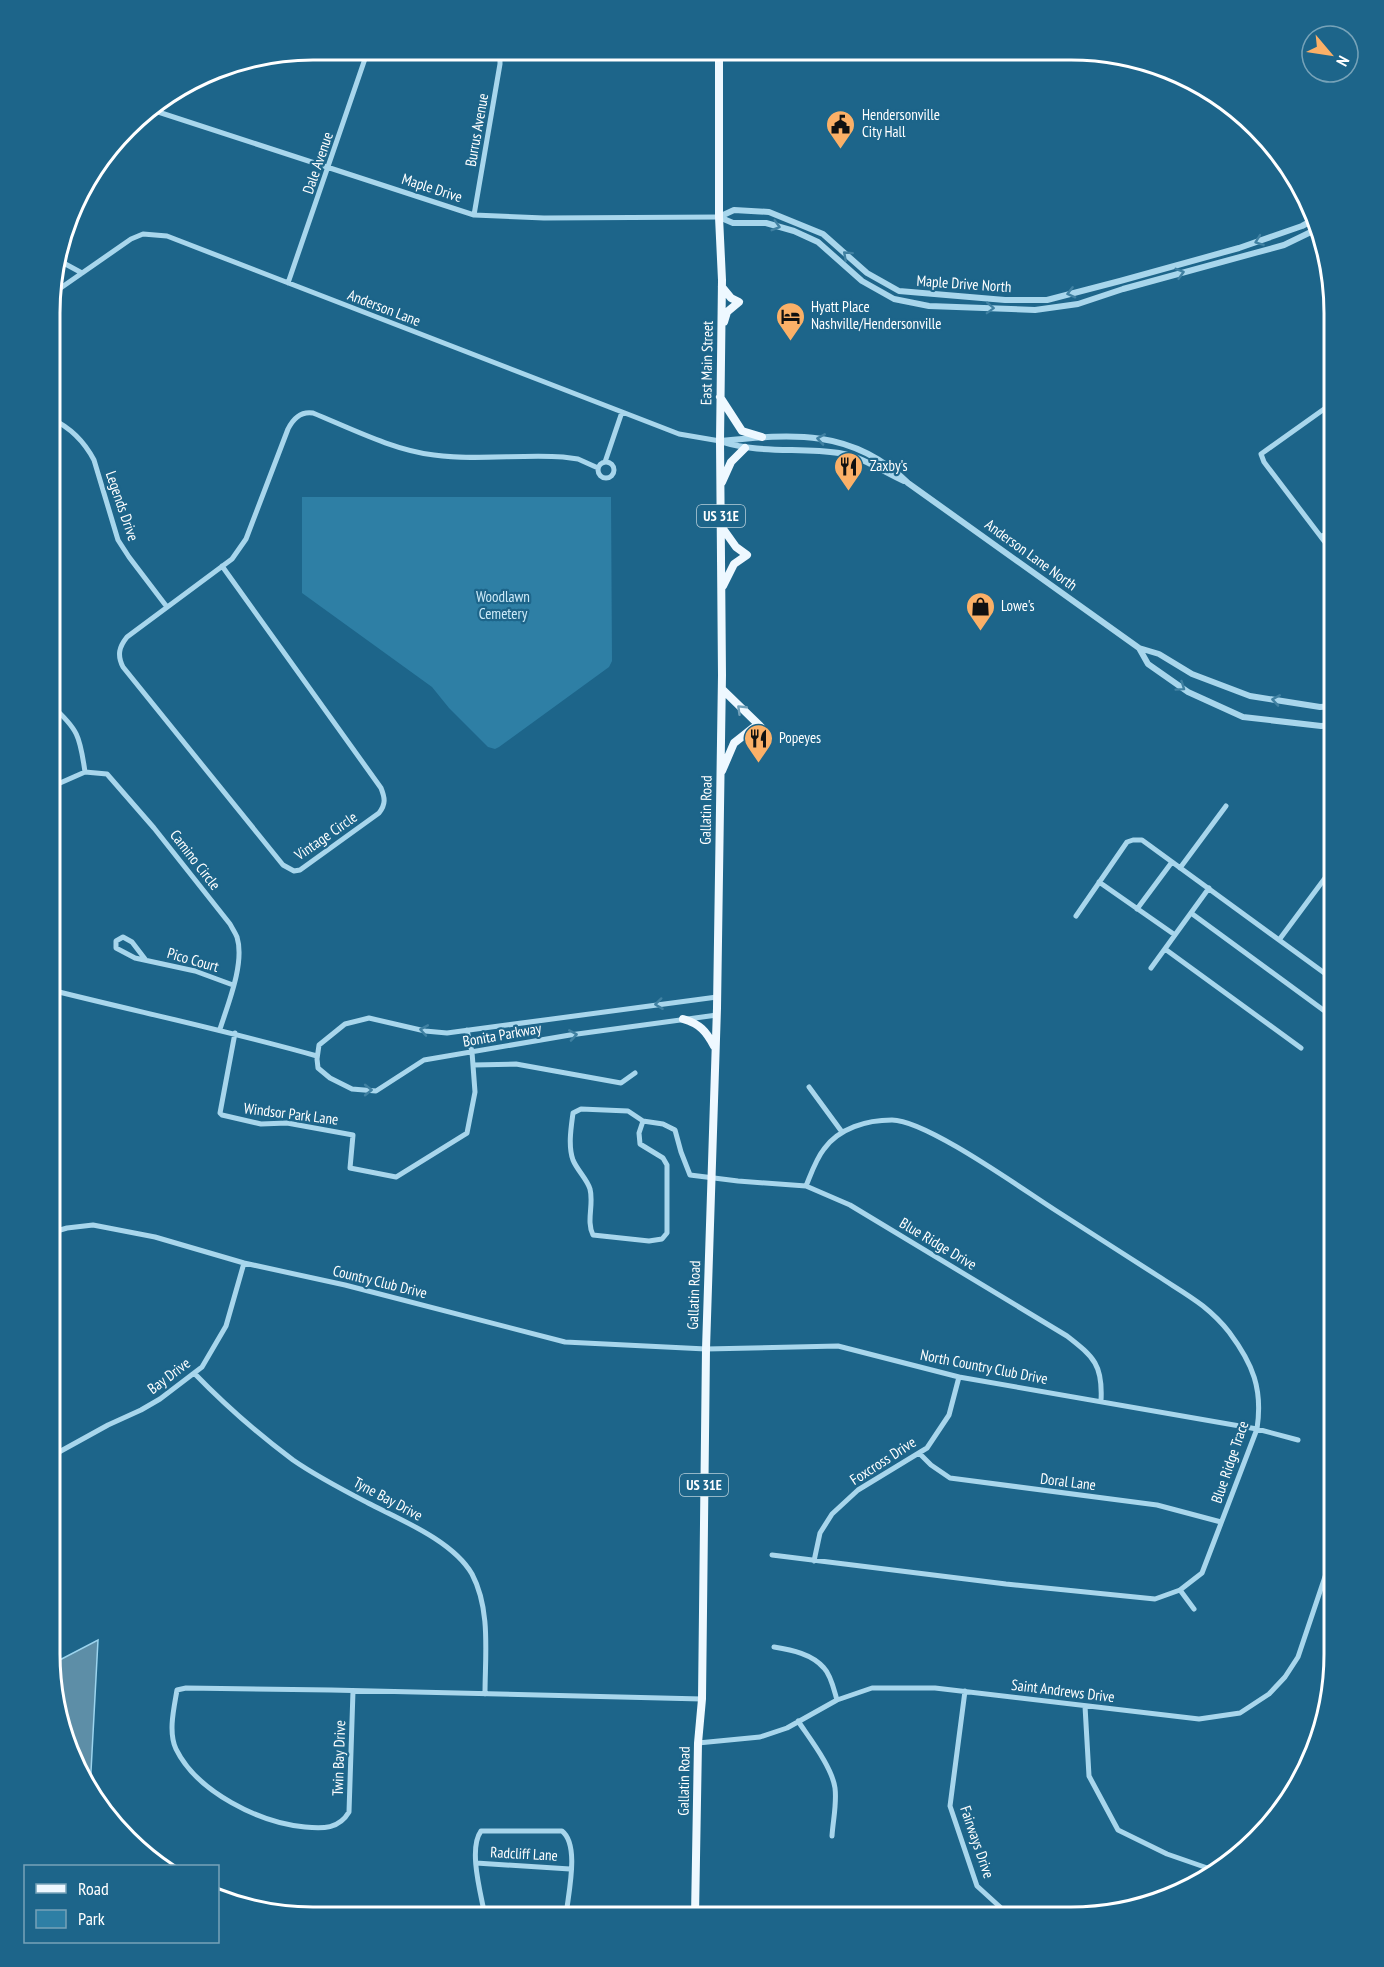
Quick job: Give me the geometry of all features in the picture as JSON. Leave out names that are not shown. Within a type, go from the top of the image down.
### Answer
[{"type":"main road","name":"East Main Street","points":[[719,60],[719,218],[722,287],[720,397],[722,675]]},
{"type":"main road","points":[[721,328],[727,312],[739,303],[731,298],[722,287]]},
{"type":"main road","points":[[720,397],[742,431],[762,437]]},
{"type":"main road","points":[[720,486],[731,462],[745,448]]},
{"type":"main road","points":[[721,525],[736,547],[747,555],[734,564],[721,590]]},
{"type":"main road","name":"Gallatin Road","points":[[695,1907],[698,1743],[702,1699],[706,1349],[717,1015],[722,675]]},
{"type":"main road","points":[[722,689],[762,728]]},
{"type":"main road","points":[[720,776],[734,743],[753,728]]},
{"type":"main road","points":[[683,1019],[705,1029],[716,1048]]},
{"type":"street","name":"Dale Avenue","points":[[288,283],[365,60]]},
{"type":"street","name":"Burrus Avenue","points":[[474,215],[500,60]]},
{"type":"street","name":"Maple Drive","points":[[159,112],[474,215],[544,218],[719,218]]},
{"type":"street","name":"Maple Drive North","points":[[719,218],[734,210],[769,212],[823,234],[867,273],[899,291],[961,297],[1047,300],[1239,249],[1308,223]]},
{"type":"street","name":"Maple Drive North","points":[[719,218],[733,223],[766,224],[794,231],[818,242],[862,280],[894,299],[928,306],[959,307],[1047,309],[1078,304],[1284,245],[1311,232]]},
{"type":"street","points":[[1302,226],[1306,235]]},
{"type":"street","name":"Anderson Lane","points":[[62,287],[131,238],[143,234],[167,236],[679,434],[720,441]]},
{"type":"street","points":[[818,242],[823,234]]},
{"type":"street","points":[[1239,249],[1241,256]]},
{"type":"street","points":[[65,264],[82,273]]},
{"type":"street","points":[[862,280],[867,273]]},
{"type":"street","points":[[1120,281],[1123,290]]},
{"type":"street","points":[[959,307],[961,297]]},
{"type":"street","points":[[1047,300],[1047,309]]},
{"type":"street","points":[[1324,409],[1261,454],[1264,462],[1324,540]]},
{"type":"street","points":[[605,462],[609,462],[614,467],[611,477],[601,477],[598,468],[605,462],[622,412]]},
{"type":"street","name":"Vintage Circle","points":[[222,566],[384,795],[384,807],[379,813],[305,868],[294,871],[284,865],[123,667],[119,654],[123,643],[167,607],[222,566],[232,559],[246,539],[288,429],[296,418],[305,413],[313,413],[420,453],[448,457],[563,457],[578,459],[598,468]]},
{"type":"street","name":"Legends Drive","points":[[60,424],[75,433],[89,451],[94,460],[118,540],[167,607]]},
{"type":"street","name":"Anderson Lane North","points":[[720,441],[790,435],[825,439],[862,449],[895,470],[908,483],[1139,648],[1159,654],[1192,674],[1250,696],[1324,707]]},
{"type":"street","name":"Anderson Lane North","points":[[720,441],[745,448],[797,449],[842,454],[871,463],[908,483]]},
{"type":"street","name":"Anderson Lane North","points":[[1139,648],[1148,664],[1188,692],[1243,717],[1324,726]]},
{"type":"street","points":[[60,713],[72,723],[81,742],[85,772],[60,783]]},
{"type":"street","name":"Camino Circle","points":[[85,772],[107,774],[154,828],[230,924],[237,937],[239,956],[220,1029]]},
{"type":"street","points":[[1180,868],[1226,806]]},
{"type":"street","points":[[1076,916],[1127,842],[1142,840],[1324,973]]},
{"type":"street","points":[[1137,909],[1172,862]]},
{"type":"street","points":[[1280,940],[1324,880]]},
{"type":"street","points":[[1099,882],[1175,935]]},
{"type":"street","points":[[1151,968],[1209,888]]},
{"type":"street","points":[[1191,913],[1324,1011]]},
{"type":"street","name":"Pico Court","points":[[145,959],[127,938],[123,937],[116,941],[116,948],[135,958],[195,971],[233,985]]},
{"type":"street","points":[[1165,949],[1301,1048]]},
{"type":"street","points":[[60,992],[220,1029],[317,1056]]},
{"type":"street","name":"Bonita Parkway","points":[[717,997],[447,1033],[425,1031],[369,1018],[345,1024],[319,1045],[318,1068],[330,1078],[352,1089],[376,1091],[424,1060],[570,1035],[717,1015]]},
{"type":"street","name":"Windsor Park Lane","points":[[235,1033],[220,1113],[261,1124],[287,1123],[353,1135],[350,1168],[396,1177],[467,1133],[475,1092],[472,1052],[467,1030]]},
{"type":"street","points":[[473,1065],[516,1064],[621,1083],[635,1072]]},
{"type":"street","points":[[809,1087],[842,1132]]},
{"type":"street","points":[[581,1109],[628,1111],[643,1121],[639,1133],[640,1144],[663,1158],[667,1165],[667,1233],[662,1239],[650,1240],[593,1235],[589,1228],[590,1188],[573,1160],[571,1146],[573,1113],[581,1109]]},
{"type":"street","name":"Blue Ridge Trace","points":[[772,1555],[1155,1599],[1180,1590],[1202,1573],[1257,1429],[1260,1409],[1258,1388],[1250,1368],[1228,1332],[1202,1305],[959,1149],[920,1129],[895,1120],[874,1121],[842,1132],[823,1149],[806,1186]]},
{"type":"street","name":"Blue Ridge Drive","points":[[643,1121],[663,1124],[675,1130],[690,1175],[712,1179],[806,1186],[850,1205],[1067,1336],[1087,1351],[1098,1365],[1102,1383],[1101,1401]]},
{"type":"street","name":"Country Club Drive","points":[[60,1230],[93,1225],[155,1237],[244,1263],[345,1285],[566,1342],[706,1349]]},
{"type":"street","name":"Bay Drive","points":[[60,1451],[160,1399],[202,1367],[226,1326],[244,1263]]},
{"type":"street","name":"North Country Club Drive","points":[[706,1349],[838,1346],[959,1377],[1257,1429],[1298,1440]]},
{"type":"street","name":"Tyne Bay Drive","points":[[194,1373],[220,1400],[294,1460],[365,1502],[429,1535],[456,1554],[471,1572],[479,1590],[485,1620],[485,1694]]},
{"type":"street","name":"Foxcross Drive","points":[[814,1561],[820,1533],[832,1515],[858,1490],[927,1448],[950,1415],[959,1377]]},
{"type":"street","name":"Doral Lane","points":[[919,1453],[931,1465],[950,1478],[1157,1505],[1221,1522]]},
{"type":"street","name":"Saint Andrews Drive","points":[[698,1743],[760,1737],[788,1728],[837,1700],[872,1688],[935,1688],[1199,1719],[1240,1713],[1269,1694],[1285,1677],[1298,1657],[1324,1580]]},
{"type":"street","points":[[1180,1590],[1194,1610]]},
{"type":"street","points":[[774,1647],[793,1650],[813,1659],[826,1669],[837,1700]]},
{"type":"street","name":"Twin Bay Drive","points":[[186,1688],[353,1691],[349,1812],[343,1822],[331,1827],[288,1826],[250,1813],[202,1781],[188,1767],[175,1747],[172,1724],[177,1690],[186,1688]]},
{"type":"street","points":[[353,1691],[702,1699]]},
{"type":"street","name":"Fairways Drive","points":[[965,1691],[950,1806],[977,1886],[1000,1907]]},
{"type":"street","points":[[1085,1706],[1089,1776],[1118,1830],[1167,1854],[1206,1868]]},
{"type":"street","points":[[798,1721],[829,1771],[835,1785],[836,1801],[832,1836]]},
{"type":"street","points":[[483,1907],[475,1843],[481,1831],[562,1831],[568,1835],[572,1849],[567,1907]]},
{"type":"street","name":"Radcliff Lane","points":[[476,1863],[570,1869]]},
{"type":"green space","name":"Woodlawn Cemetery","points":[[302,497],[611,497],[612,661],[609,667],[499,747],[495,749],[488,747],[449,708],[432,687],[302,593]]},
{"type":"shaded area","points":[[98,1640],[91,1775],[79,1751],[69,1720],[62,1687],[60,1660]]},
{"type":"place","name":"Hendersonville City Hall","points":[[841,150]]},
{"type":"place","name":"Hyatt Place Nashville/Hendersonville","points":[[790,342]]},
{"type":"place","name":"Zaxby's","points":[[849,492]]},
{"type":"place","name":"Lowe's","points":[[980,632]]},
{"type":"place","name":"Popeyes","points":[[758,764]]}]
